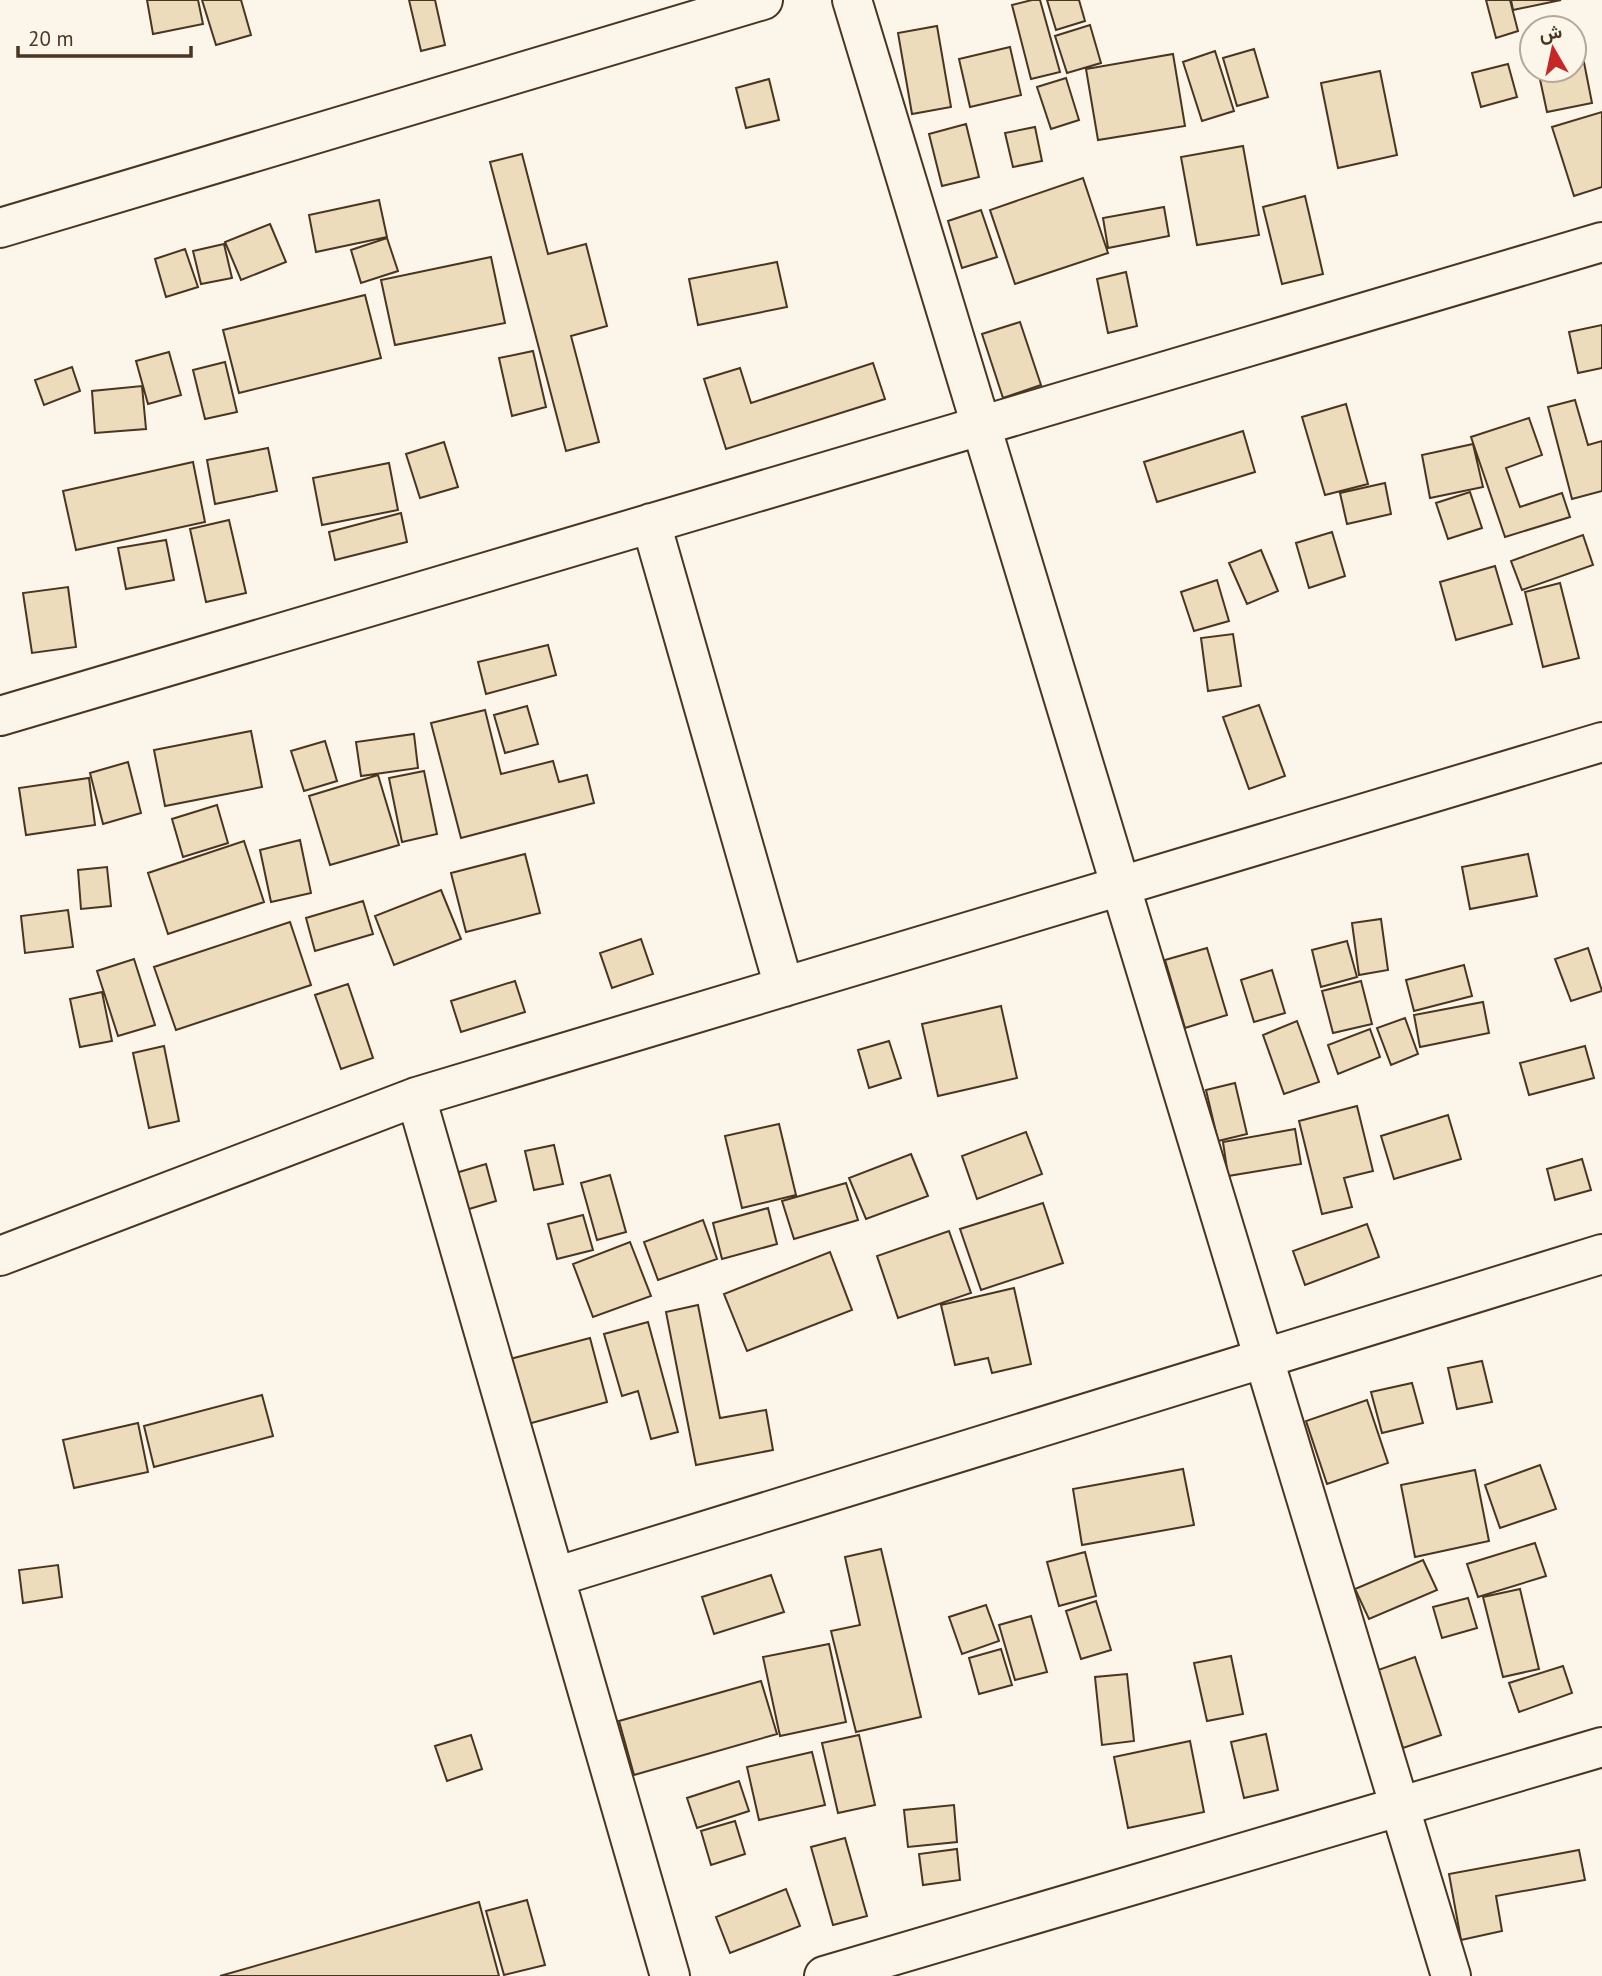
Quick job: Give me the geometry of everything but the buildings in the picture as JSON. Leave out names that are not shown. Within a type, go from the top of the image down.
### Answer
[{"type":"street","points":[[0,228],[763,0]]},
{"type":"street","points":[[852,0],[1451,1976]]},
{"type":"street","points":[[0,716],[1602,242]]},
{"type":"street","points":[[651,523],[784,987]]},
{"type":"street","points":[[0,1256],[416,1097],[1602,742]]},
{"type":"street","points":[[416,1097],[670,1976]]},
{"type":"street","points":[[555,1577],[1602,1254]]},
{"type":"street","points":[[824,1976],[1602,1747]]}]
